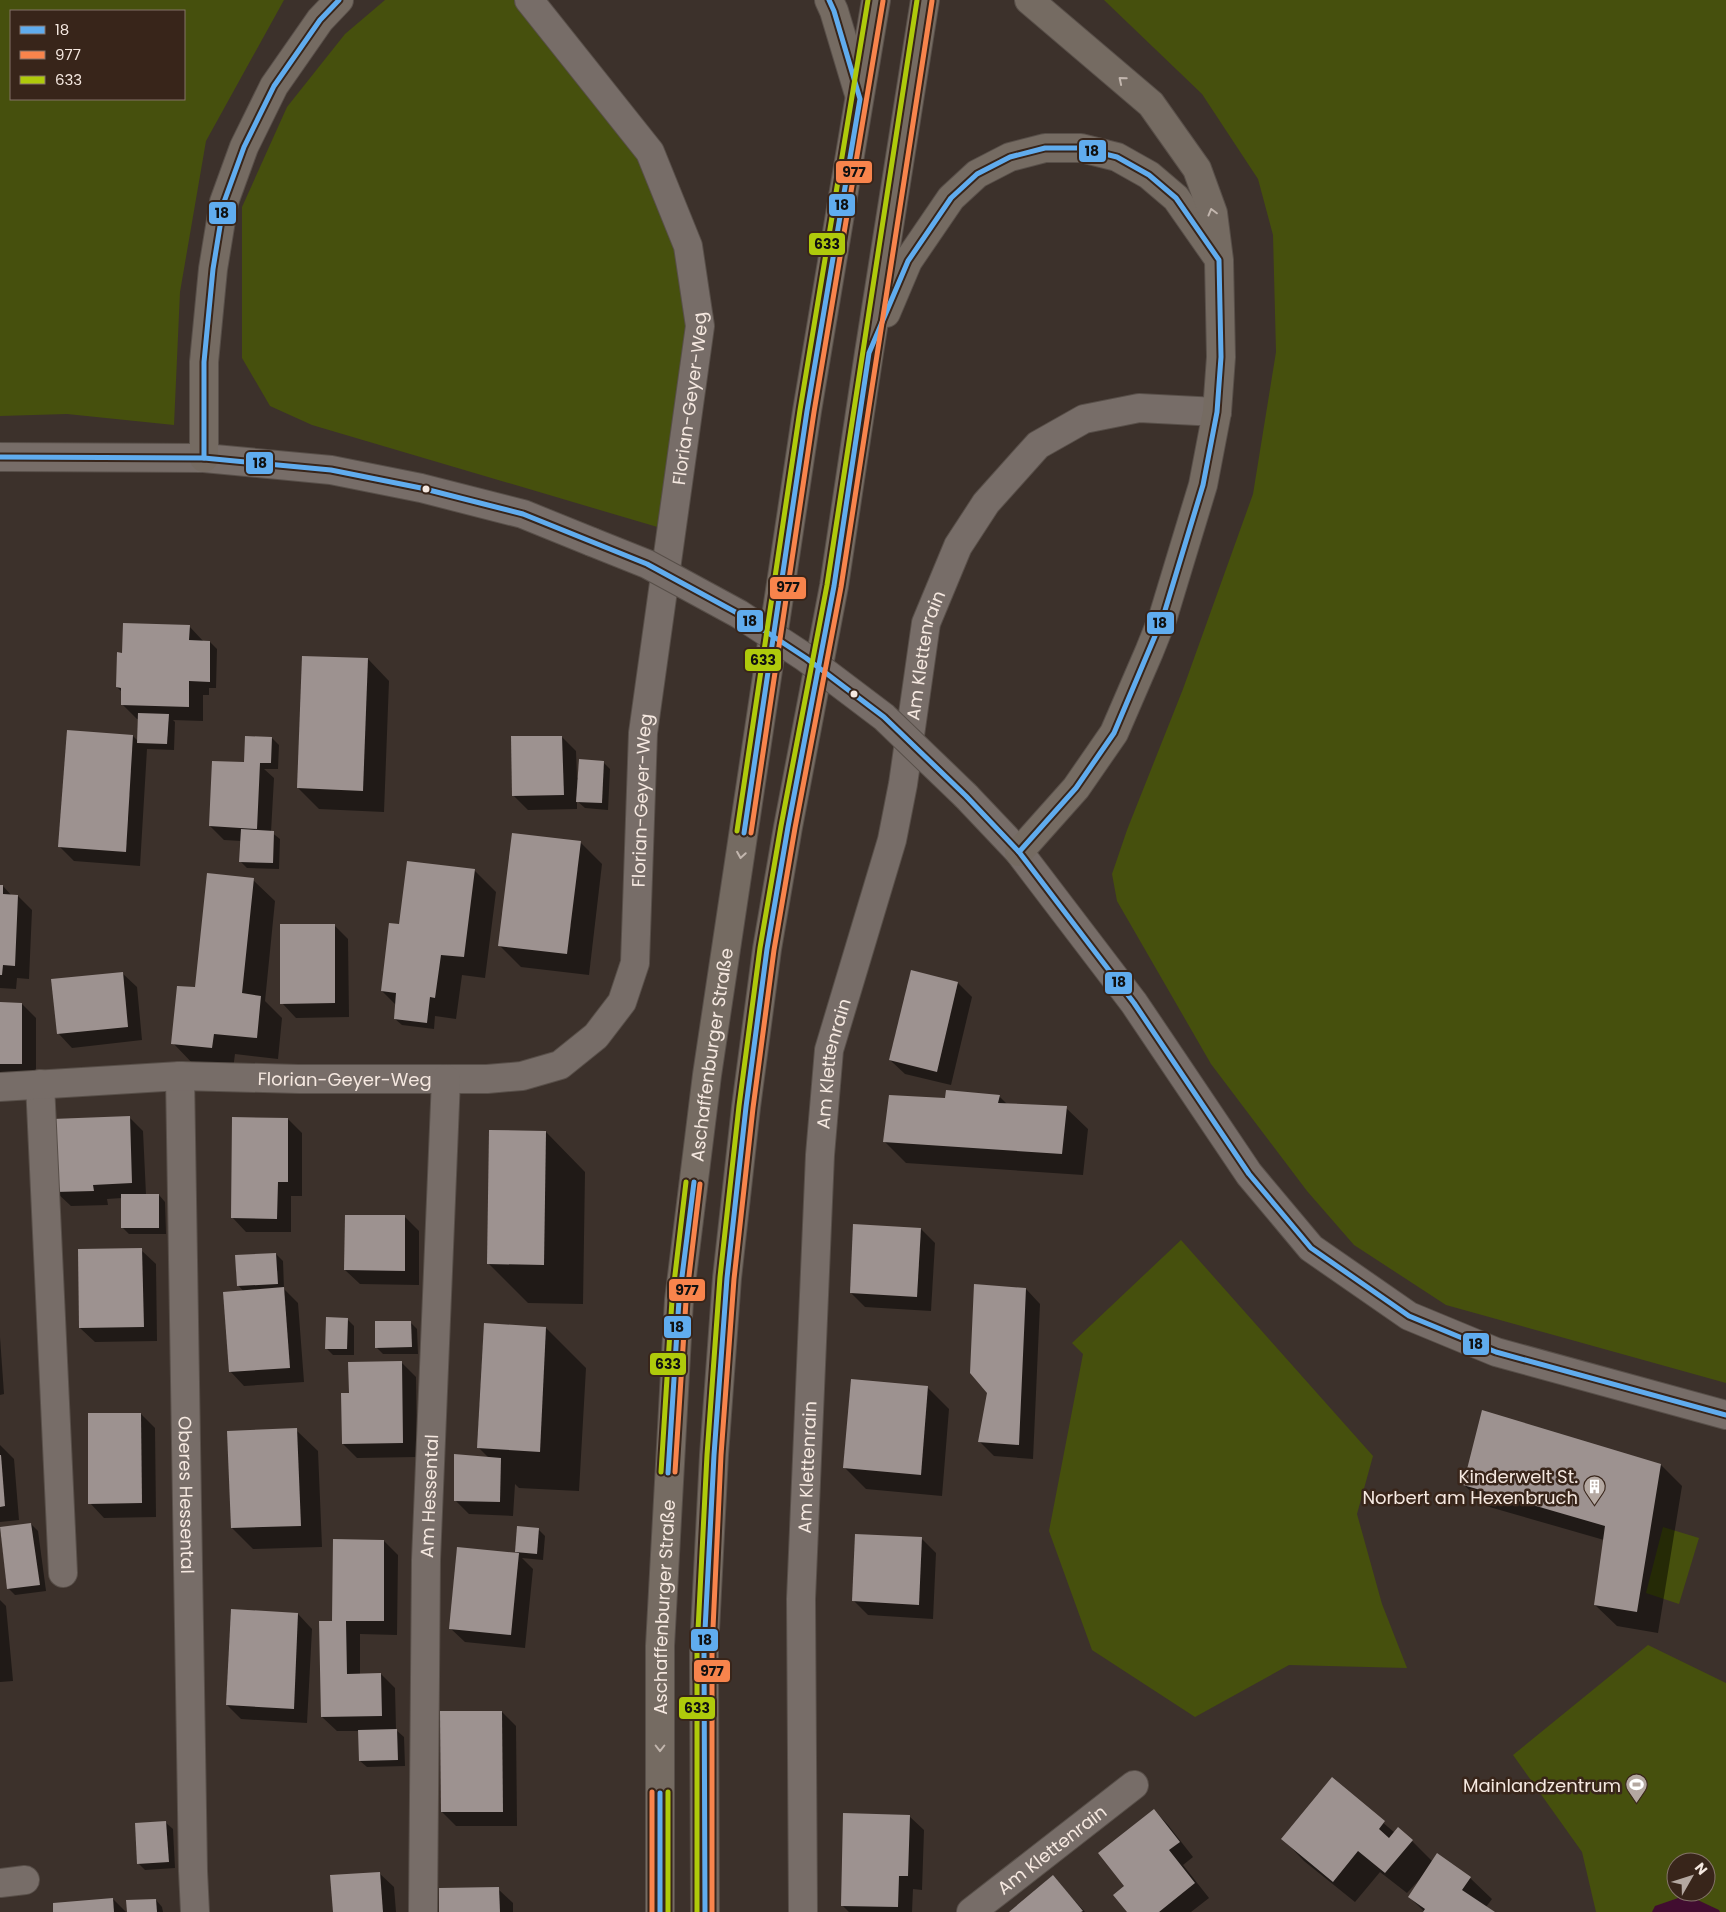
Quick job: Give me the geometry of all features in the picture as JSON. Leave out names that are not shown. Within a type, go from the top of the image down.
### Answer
[{"type":"main road","points":[[204,458],[204,362],[213,269],[224,202],[244,147],[274,86],[320,20],[339,0]]},
{"type":"main road","points":[[829,0],[860,99]]},
{"type":"main road","name":"Aschaffenburger Straße","points":[[660,1912],[660,1646],[679,1300],[708,1065],[808,411],[876,0]]},
{"type":"main road","points":[[705,1912],[704,1650],[714,1455],[727,1278],[767,949],[834,586],[925,0]]},
{"type":"main road","points":[[1019,852],[1076,788],[1114,733],[1163,617],[1203,486],[1217,412],[1221,357],[1219,260],[1213,213],[1197,170],[1151,104],[1029,0]]},
{"type":"main road","points":[[869,353],[908,261],[950,198],[978,174],[1010,157],[1045,148],[1081,148],[1117,157],[1149,174],[1176,198],[1219,260]]},
{"type":"street","name":"Florian-Geyer-Weg","points":[[0,1087],[180,1076],[298,1079],[446,1079],[522,1076],[560,1065],[596,1036],[622,1002],[635,964],[644,732],[700,326],[688,246],[650,152],[529,0]]},
{"type":"street","name":"Am Klettenrain","points":[[803,1912],[800,1599],[820,1155],[828,1059],[829,1050],[892,840],[903,784],[926,623],[963,539],[986,503],[1038,445],[1084,418],[1140,408],[1217,412]]},
{"type":"street","points":[[0,457],[204,458],[330,470],[421,488],[523,514],[647,564],[739,614],[806,658],[884,717],[966,796],[1019,852],[1134,1003],[1249,1174],[1311,1248],[1409,1316],[1496,1352],[1726,1415]]},
{"type":"street","name":"Oberes Hessental","points":[[180,1076],[195,1912]]},
{"type":"street","name":"Am Hessental","points":[[423,1912],[426,1560],[446,1079]]},
{"type":"street","points":[[40,1084],[63,1574]]},
{"type":"street","name":"Am Klettenrain","points":[[970,1912],[1134,1785]]},
{"type":"green space","points":[[0,0],[284,0],[206,141],[180,292],[174,425],[67,414],[0,416]]},
{"type":"green space","points":[[385,0],[523,0],[650,152],[700,326],[671,531],[312,425],[270,406],[242,358],[242,207],[287,107],[345,34]]},
{"type":"green space","points":[[1104,0],[1726,0],[1726,1383],[1446,1305],[1354,1245],[1307,1191],[1211,1064],[1117,901],[1112,874],[1127,830],[1183,689],[1253,494],[1276,352],[1273,235],[1258,179],[1202,94]]},
{"type":"green space","points":[[1181,1240],[1373,1456],[1357,1514],[1382,1604],[1407,1668],[1289,1665],[1195,1717],[1092,1650],[1049,1531],[1083,1354],[1072,1343]]},
{"type":"green space","points":[[1663,1527],[1699,1538],[1679,1604],[1646,1593]]},
{"type":"green space","name":"Mainlandzentrum","points":[[1648,1645],[1726,1683],[1726,1912],[1596,1912],[1582,1852],[1513,1755]]},
{"type":"shaded area","points":[[1667,1902],[1702,1902],[1720,1912],[1652,1912],[1655,1906]]},
{"type":"building","points":[[123,623],[190,625],[189,640],[210,641],[210,682],[189,681],[189,707],[121,705],[121,688],[116,687],[117,652],[122,653]]},
{"type":"building","points":[[302,656],[368,658],[363,791],[297,788]]},
{"type":"building","points":[[138,713],[169,714],[167,744],[137,743]]},
{"type":"building","points":[[67,730],[133,735],[126,852],[58,847]]},
{"type":"building","points":[[245,736],[272,737],[271,763],[260,763],[257,829],[209,826],[212,761],[244,762]]},
{"type":"building","points":[[511,736],[562,736],[564,795],[512,796]]},
{"type":"building","points":[[579,759],[604,761],[602,803],[576,802]]},
{"type":"building","points":[[241,829],[274,831],[273,863],[239,862]]},
{"type":"building","points":[[512,833],[581,841],[567,954],[498,946]]},
{"type":"building","points":[[407,861],[475,869],[464,957],[441,955],[435,998],[430,997],[427,1023],[394,1019],[396,993],[381,991],[389,923],[399,924]]},
{"type":"building","points":[[207,873],[254,878],[242,993],[261,996],[257,1038],[214,1034],[212,1048],[171,1044],[177,986],[195,987]]},
{"type":"building","points":[[0,885],[3,885],[3,894],[18,895],[15,966],[3,965],[2,975],[0,975]]},
{"type":"building","points":[[280,924],[335,924],[335,1003],[280,1004]]},
{"type":"building","points":[[911,970],[958,982],[937,1072],[889,1060]]},
{"type":"building","points":[[123,972],[128,1027],[57,1034],[51,979]]},
{"type":"building","points":[[0,1002],[22,1003],[22,1064],[0,1064]]},
{"type":"building","points":[[946,1090],[1000,1095],[998,1103],[1067,1106],[1062,1154],[883,1142],[889,1095],[945,1098]]},
{"type":"building","points":[[130,1116],[132,1183],[93,1185],[94,1191],[55,1192],[52,1119]]},
{"type":"building","points":[[232,1117],[288,1118],[288,1182],[278,1182],[277,1219],[231,1218]]},
{"type":"building","points":[[489,1130],[546,1131],[544,1265],[487,1264]]},
{"type":"building","points":[[121,1194],[159,1194],[159,1228],[121,1228]]},
{"type":"building","points":[[345,1215],[405,1215],[405,1271],[344,1270]]},
{"type":"building","points":[[853,1224],[921,1228],[917,1297],[850,1293]]},
{"type":"building","points":[[142,1248],[144,1327],[79,1328],[78,1249]]},
{"type":"building","points":[[276,1253],[278,1284],[237,1286],[235,1255]]},
{"type":"building","points":[[974,1284],[1026,1288],[1019,1445],[978,1442],[987,1393],[970,1373]]},
{"type":"building","points":[[284,1287],[290,1368],[229,1372],[223,1292]]},
{"type":"building","points":[[326,1317],[348,1318],[347,1349],[325,1349]]},
{"type":"building","points":[[375,1321],[411,1321],[412,1347],[375,1348]]},
{"type":"building","points":[[484,1323],[546,1327],[540,1452],[477,1448]]},
{"type":"building","points":[[402,1361],[403,1443],[342,1444],[341,1393],[349,1393],[348,1362]]},
{"type":"building","points":[[851,1379],[928,1386],[921,1475],[843,1468]]},
{"type":"building","name":"Kinderwelt St. Norbert am Hexenbruch","points":[[1482,1410],[1661,1464],[1637,1612],[1594,1605],[1605,1526],[1463,1485]]},
{"type":"building","points":[[88,1413],[141,1413],[142,1503],[88,1504]]},
{"type":"building","points":[[297,1428],[301,1526],[231,1528],[227,1431]]},
{"type":"building","points":[[454,1454],[501,1458],[500,1502],[454,1501]]},
{"type":"building","points":[[0,1455],[5,1506],[0,1507]]},
{"type":"building","points":[[31,1523],[40,1585],[7,1589],[0,1527]]},
{"type":"building","points":[[517,1526],[539,1528],[537,1554],[515,1552]]},
{"type":"building","points":[[855,1534],[922,1537],[919,1605],[852,1601]]},
{"type":"building","points":[[333,1539],[384,1540],[384,1621],[346,1621],[347,1674],[381,1673],[382,1716],[321,1717],[319,1621],[332,1621]]},
{"type":"building","points":[[457,1547],[519,1553],[511,1635],[449,1629]]},
{"type":"building","points":[[231,1609],[298,1613],[294,1709],[226,1705]]},
{"type":"building","points":[[440,1711],[502,1711],[503,1812],[441,1812]]},
{"type":"building","points":[[397,1729],[398,1760],[359,1761],[358,1730]]},
{"type":"building","points":[[1332,1777],[1385,1821],[1379,1829],[1389,1838],[1398,1827],[1413,1840],[1385,1873],[1358,1851],[1333,1882],[1281,1839]]},
{"type":"building","points":[[1154,1809],[1180,1842],[1169,1850],[1195,1883],[1159,1912],[1127,1912],[1113,1895],[1124,1886],[1098,1853]]},
{"type":"building","points":[[843,1813],[910,1815],[908,1876],[899,1876],[898,1907],[841,1906]]},
{"type":"building","points":[[166,1821],[169,1862],[137,1864],[135,1823]]},
{"type":"building","points":[[1437,1853],[1471,1877],[1462,1890],[1495,1912],[1423,1912],[1425,1909],[1408,1897]]},
{"type":"building","points":[[380,1872],[383,1912],[333,1912],[330,1875]]},
{"type":"building","points":[[1053,1875],[1083,1911],[1009,1912]]},
{"type":"building","points":[[499,1887],[500,1912],[439,1912],[439,1888]]},
{"type":"building","points":[[113,1898],[114,1912],[53,1912],[53,1903]]},
{"type":"building","points":[[156,1899],[157,1912],[127,1912],[126,1900]]},
{"type":"transit line","name":"18","points":[[204,458],[204,362],[213,269],[224,202],[244,147],[274,86],[320,20],[339,0]]},
{"type":"transit line","name":"18","points":[[744,833],[807,411],[860,99],[829,0]]},
{"type":"transit line","name":"633","points":[[737,831],[800,410],[868,0]]},
{"type":"transit line","name":"633","points":[[697,1912],[697,1650],[707,1455],[720,1277],[739,1106],[760,948],[827,585],[917,0]]},
{"type":"transit line","name":"977","points":[[751,833],[814,412],[883,1]]},
{"type":"transit line","name":"977","points":[[712,1912],[712,1650],[721,1455],[734,1279],[753,1108],[774,950],[841,587],[932,1]]},
{"type":"transit line","name":"18","points":[[705,1912],[704,1650],[714,1455],[727,1278],[746,1107],[767,949],[834,586],[869,353],[908,261],[951,198],[977,174],[1010,157],[1045,148],[1081,148],[1117,157],[1149,175],[1176,198],[1219,260],[1221,357],[1217,412],[1203,485],[1163,617],[1114,733],[1076,788],[1019,852]]},
{"type":"transit line","name":"18","points":[[0,457],[204,458],[331,470],[421,488],[523,514],[647,564],[739,614],[806,658],[884,717],[966,796],[1019,852],[1134,1003],[1249,1174],[1311,1248],[1409,1316],[1496,1352],[1726,1415]]},
{"type":"transit line","name":"633","points":[[661,1472],[672,1300],[686,1182]]},
{"type":"transit line","name":"18","points":[[668,1473],[679,1300],[694,1182]]},
{"type":"transit line","name":"977","points":[[675,1472],[686,1301],[700,1184]]},
{"type":"transit line","name":"977","points":[[652,1792],[652,1912]]},
{"type":"transit line","name":"633","points":[[668,1792],[668,1912]]},
{"type":"transit line","name":"18","points":[[660,1793],[660,1912]]},
{"type":"place","name":"Kinderwelt St. Norbert am Hexenbruch","points":[[1594,1505]]},
{"type":"place","name":"Mainlandzentrum","points":[[1637,1804]]}]
